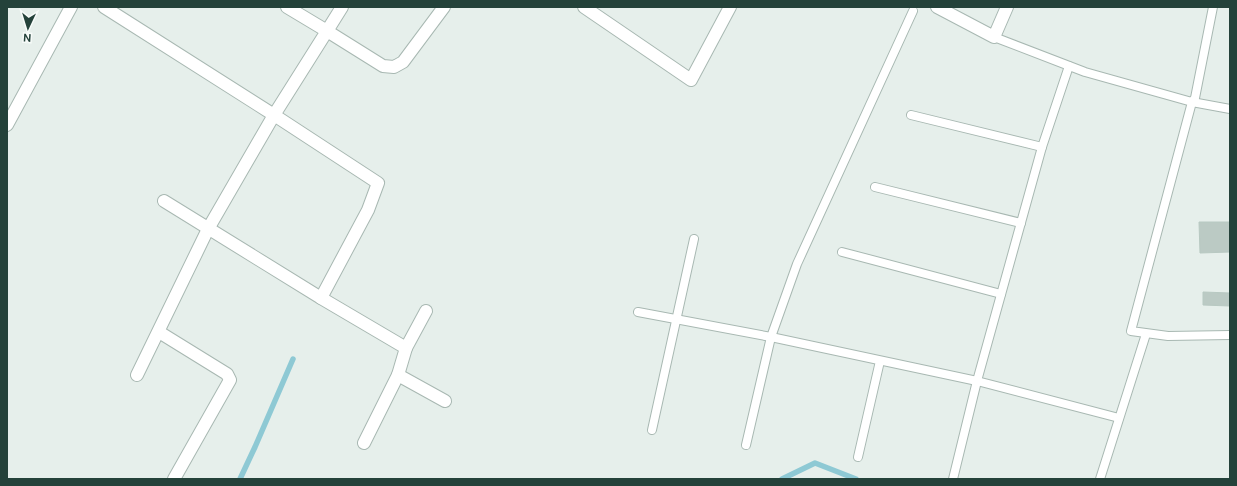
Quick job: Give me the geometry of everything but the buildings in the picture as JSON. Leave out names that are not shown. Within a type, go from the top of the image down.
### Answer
[{"type":"street","points":[[7,125],[71,7]]},
{"type":"street","points":[[104,7],[274,115],[378,184],[368,210],[321,298]]},
{"type":"street","points":[[287,7],[383,66],[394,67],[403,62],[444,7]]},
{"type":"street","points":[[137,375],[208,229],[274,115],[342,7]]},
{"type":"street","points":[[584,7],[691,80],[730,7]]},
{"type":"street","points":[[937,7],[994,37],[1007,7]]},
{"type":"street","points":[[164,201],[321,298],[406,348]]},
{"type":"street","points":[[364,443],[398,375],[406,348],[426,311]]},
{"type":"street","points":[[159,332],[227,374],[230,380],[174,479]]},
{"type":"street","points":[[398,375],[445,401]]},
{"type":"lane","points":[[1213,7],[1195,98],[1192,102],[1130,330],[1146,334],[1168,336],[1230,335]]},
{"type":"lane","points":[[746,445],[771,337],[797,264],[913,12]]},
{"type":"lane","points":[[994,37],[1085,72],[1192,102],[1230,109]]},
{"type":"lane","points":[[953,479],[977,381],[1042,147],[1069,66]]},
{"type":"lane","points":[[911,116],[1042,147]]},
{"type":"lane","points":[[875,187],[1021,223]]},
{"type":"lane","points":[[652,430],[694,239]]},
{"type":"lane","points":[[842,252],[1001,294]]},
{"type":"lane","points":[[638,312],[771,337],[977,381],[1119,418]]},
{"type":"lane","points":[[1100,479],[1146,334]]},
{"type":"lane","points":[[858,457],[880,360]]},
{"type":"waterway","points":[[240,479],[293,359]]},
{"type":"waterway","points":[[782,479],[815,463],[856,479]]}]
